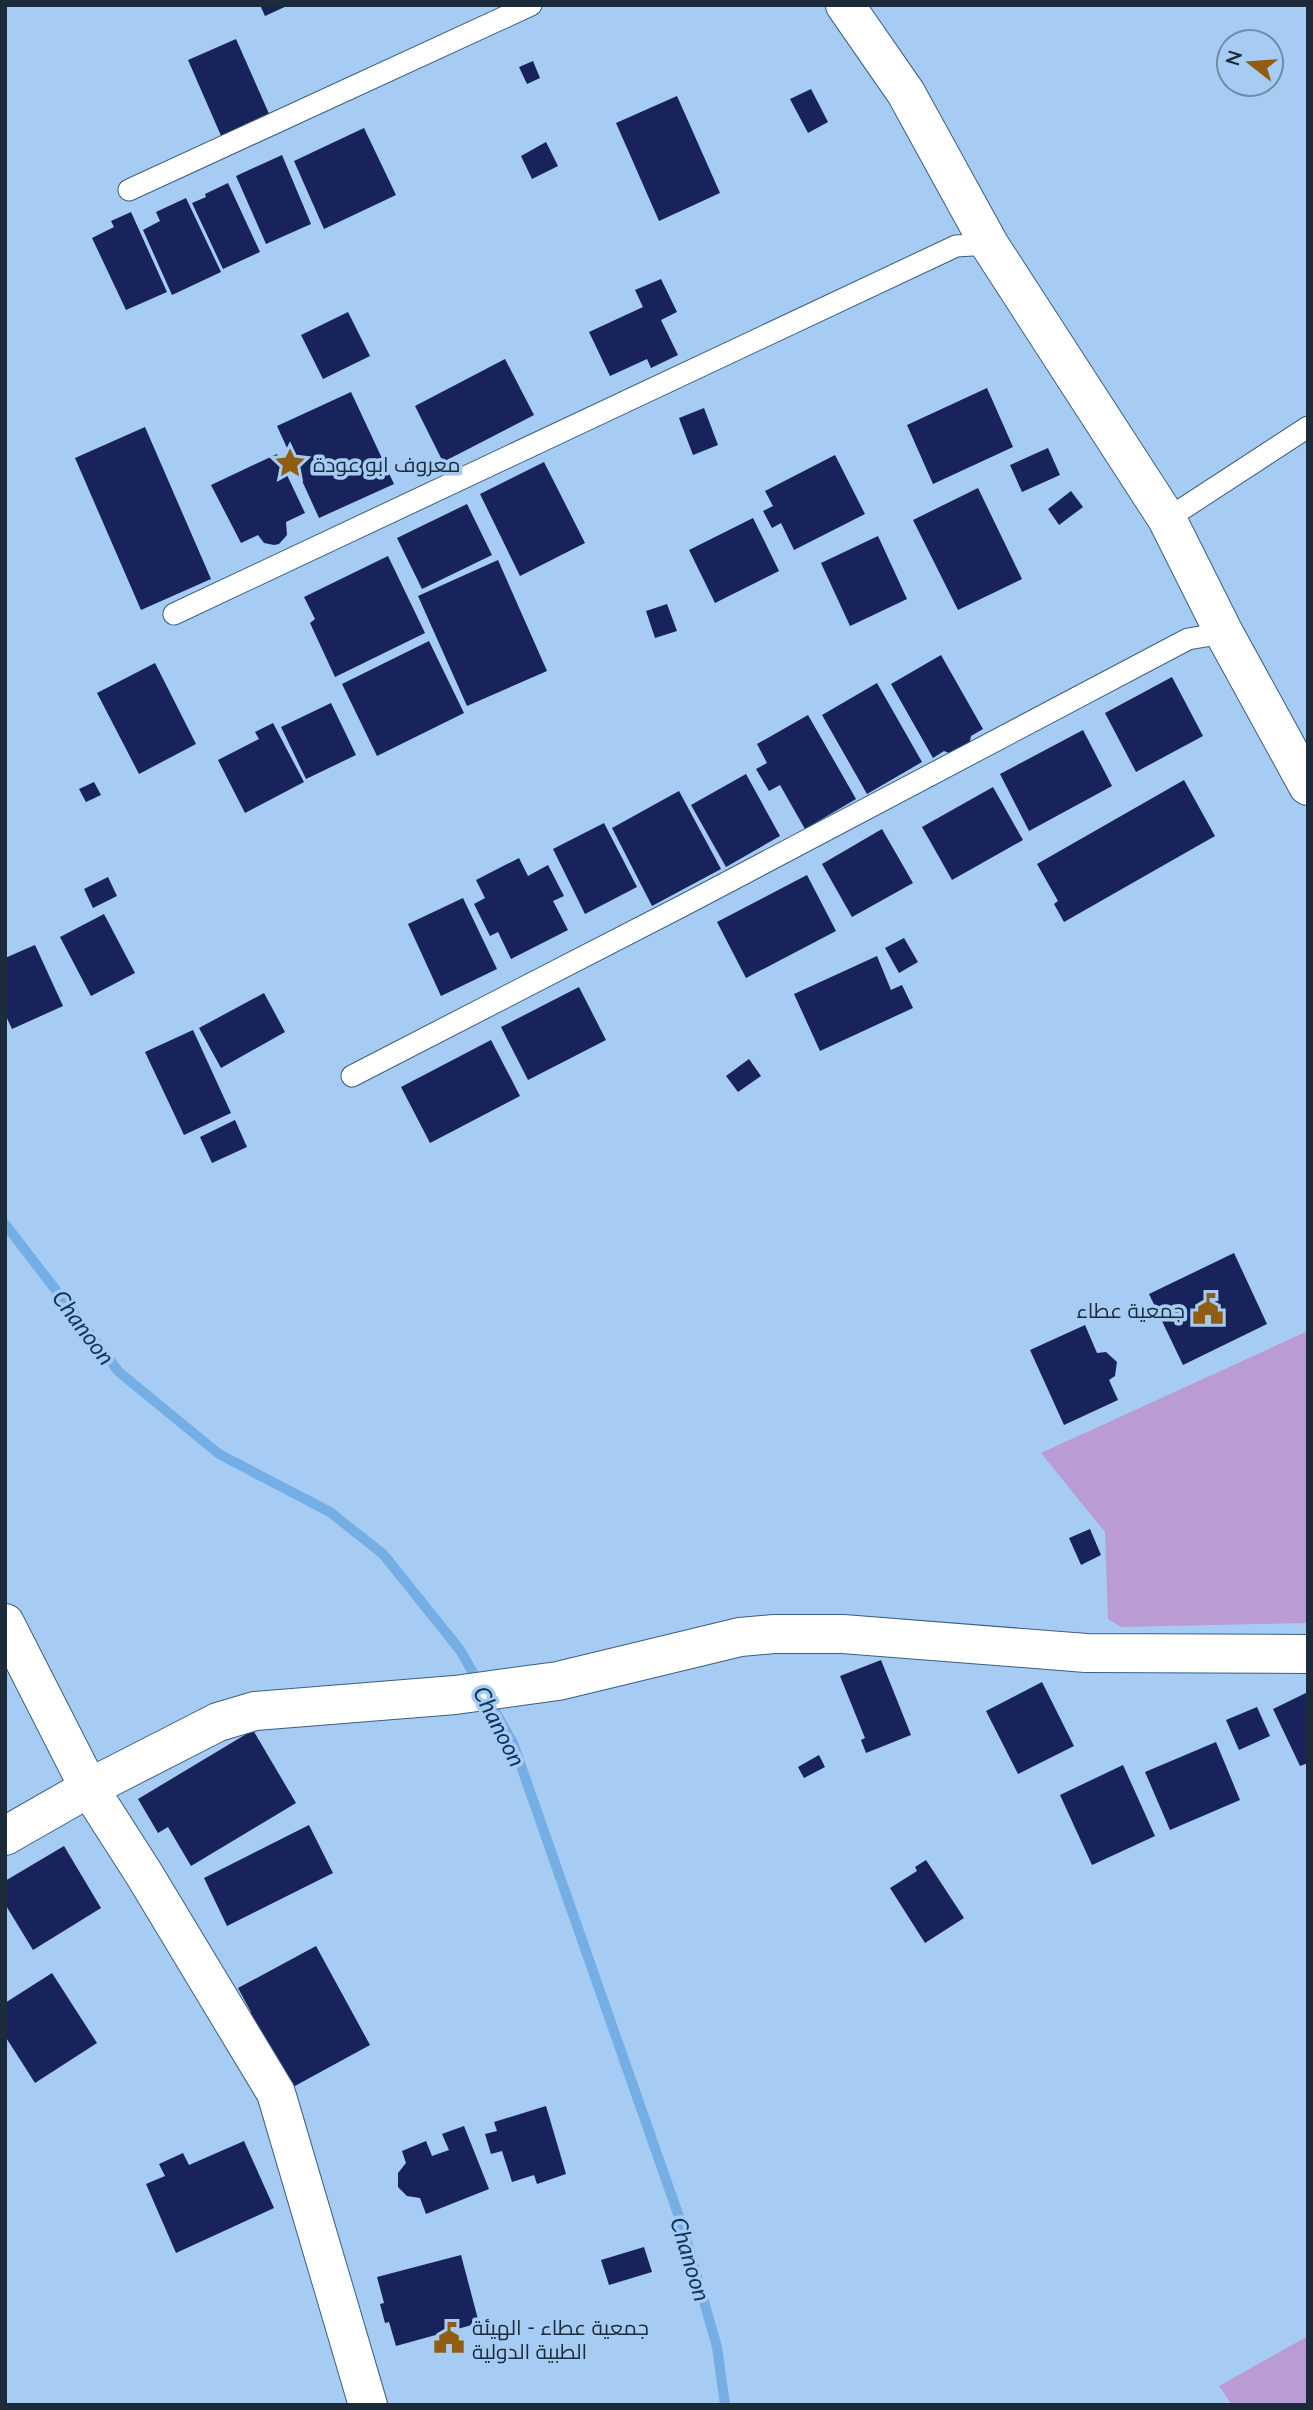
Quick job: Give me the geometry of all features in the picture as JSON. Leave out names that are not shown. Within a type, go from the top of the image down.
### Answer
[{"type":"street","points":[[845,5],[906,93],[989,244],[1167,519],[1224,633],[1308,786]]},
{"type":"street","points":[[5,1623],[89,1788],[276,2093],[368,2405]]},
{"type":"street","points":[[5,1836],[89,1788],[218,1722],[255,1711],[455,1695],[558,1681],[740,1637],[843,1634],[1086,1653],[1308,1654]]},
{"type":"lane","points":[[129,190],[531,5]]},
{"type":"lane","points":[[174,614],[956,246],[989,244]]},
{"type":"lane","points":[[1167,519],[1308,427]]},
{"type":"lane","points":[[352,1076],[688,903],[1188,639],[1224,633]]},
{"type":"shaded area","points":[[1308,1331],[1308,1623],[1121,1627],[1108,1619],[1105,1532],[1041,1453]]},
{"type":"shaded area","points":[[1308,2336],[1308,2405],[1232,2405],[1219,2386]]},
{"type":"building","points":[[260,5],[289,5],[265,16]]},
{"type":"building","points":[[236,39],[270,116],[222,138],[188,60]]},
{"type":"building","points":[[533,61],[540,78],[527,84],[519,67]]},
{"type":"building","points":[[811,89],[828,122],[808,133],[790,99]]},
{"type":"building","points":[[677,96],[720,193],[659,221],[616,123]]},
{"type":"building","points":[[364,128],[396,195],[324,229],[294,161]]},
{"type":"building","points":[[546,142],[558,166],[532,179],[521,156]]},
{"type":"building","points":[[282,155],[311,224],[266,244],[236,176]]},
{"type":"building","points":[[228,183],[260,252],[223,269],[192,203]]},
{"type":"building","points":[[186,198],[221,272],[172,295],[143,230],[160,221],[156,212]]},
{"type":"building","points":[[131,212],[167,292],[126,310],[92,238],[114,227],[111,221]]},
{"type":"building","points":[[661,279],[677,312],[661,320],[678,355],[651,368],[647,359],[610,376],[589,332],[643,307],[635,290]]},
{"type":"building","points":[[348,312],[370,356],[323,379],[301,335]]},
{"type":"building","points":[[505,359],[534,415],[443,462],[415,406]]},
{"type":"building","points":[[987,388],[1013,447],[933,484],[907,425]]},
{"type":"building","points":[[351,392],[394,484],[319,518],[277,426]]},
{"type":"building","points":[[704,408],[718,445],[693,455],[679,418]]},
{"type":"building","points":[[145,427],[211,579],[141,610],[75,458]]},
{"type":"building","points":[[1048,448],[1060,475],[1022,492],[1010,465]]},
{"type":"building","points":[[277,454],[305,513],[286,522],[287,535],[279,544],[264,543],[258,535],[241,543],[211,485]]},
{"type":"building","points":[[835,455],[865,514],[794,550],[781,523],[772,528],[763,511],[773,506],[765,491]]},
{"type":"building","points":[[544,462],[585,543],[520,576],[480,494]]},
{"type":"building","points":[[978,488],[1022,579],[958,610],[913,520]]},
{"type":"building","points":[[1071,491],[1083,507],[1059,525],[1048,509]]},
{"type":"building","points":[[467,504],[492,555],[422,589],[397,538]]},
{"type":"building","points":[[753,518],[779,571],[715,603],[689,550]]},
{"type":"building","points":[[878,536],[907,599],[850,626],[821,563]]},
{"type":"building","points":[[388,556],[425,633],[335,677],[310,623],[315,619],[304,597]]},
{"type":"building","points":[[498,560],[547,671],[467,706],[418,596]]},
{"type":"building","points":[[667,604],[677,631],[655,638],[646,611]]},
{"type":"building","points":[[429,641],[464,713],[377,756],[342,684]]},
{"type":"building","points":[[941,655],[983,729],[971,736],[969,746],[954,755],[944,751],[933,758],[891,684]]},
{"type":"building","points":[[155,663],[196,744],[139,774],[97,693]]},
{"type":"building","points":[[1172,677],[1203,736],[1136,772],[1105,713]]},
{"type":"building","points":[[877,683],[922,762],[867,794],[822,715]]},
{"type":"building","points":[[331,703],[356,755],[306,779],[281,727]]},
{"type":"building","points":[[808,715],[856,799],[805,829],[780,785],[769,791],[756,769],[767,763],[757,744]]},
{"type":"building","points":[[273,723],[304,782],[245,813],[218,760],[259,739],[255,732]]},
{"type":"building","points":[[1083,730],[1112,786],[1029,831],[1000,774]]},
{"type":"building","points":[[746,774],[780,836],[726,867],[691,805]]},
{"type":"building","points":[[1184,780],[1215,836],[1064,922],[1054,904],[1058,901],[1037,864]]},
{"type":"building","points":[[94,782],[101,795],[86,802],[79,789]]},
{"type":"building","points":[[993,787],[1023,840],[952,880],[922,827]]},
{"type":"building","points":[[679,791],[721,869],[652,906],[612,828]]},
{"type":"building","points":[[604,823],[637,887],[585,914],[553,849]]},
{"type":"building","points":[[882,829],[913,883],[852,917],[822,864]]},
{"type":"building","points":[[519,858],[528,876],[548,865],[564,896],[553,901],[568,930],[511,959],[498,932],[490,936],[474,904],[485,898],[476,880]]},
{"type":"building","points":[[807,875],[836,931],[746,978],[717,922]]},
{"type":"building","points":[[108,877],[117,896],[93,908],[84,889]]},
{"type":"building","points":[[463,898],[497,969],[441,996],[408,924]]},
{"type":"building","points":[[104,914],[135,973],[91,996],[60,937]]},
{"type":"building","points":[[904,938],[918,962],[899,973],[885,948]]},
{"type":"building","points":[[35,945],[63,1006],[12,1029],[5,1014],[5,958]]},
{"type":"building","points":[[877,956],[891,990],[902,985],[913,1008],[820,1051],[794,994]]},
{"type":"building","points":[[579,987],[606,1040],[528,1080],[501,1027]]},
{"type":"building","points":[[264,993],[285,1032],[221,1068],[199,1028]]},
{"type":"building","points":[[193,1030],[231,1113],[184,1135],[145,1052]]},
{"type":"building","points":[[491,1040],[520,1096],[430,1143],[401,1087]]},
{"type":"building","points":[[749,1059],[761,1076],[738,1092],[726,1076]]},
{"type":"building","points":[[235,1120],[247,1147],[212,1163],[200,1137]]},
{"type":"building","name":"جمعية عطاء","points":[[1234,1253],[1267,1324],[1183,1365],[1149,1294]]},
{"type":"building","points":[[1085,1325],[1097,1353],[1106,1352],[1117,1362],[1115,1376],[1109,1380],[1118,1400],[1064,1425],[1030,1350]]},
{"type":"building","points":[[1090,1529],[1101,1555],[1081,1565],[1069,1538]]},
{"type":"building","points":[[881,1660],[911,1735],[866,1753],[861,1740],[865,1738],[840,1676]]},
{"type":"building","points":[[1042,1682],[1074,1746],[1018,1774],[986,1711]]},
{"type":"building","points":[[1308,1692],[1308,1763],[1300,1766],[1273,1709]]},
{"type":"building","points":[[1257,1707],[1270,1736],[1239,1750],[1226,1720]]},
{"type":"building","points":[[253,1730],[296,1803],[191,1866],[168,1827],[158,1833],[138,1799]]},
{"type":"building","points":[[1216,1742],[1240,1800],[1170,1830],[1145,1772]]},
{"type":"building","points":[[819,1755],[825,1767],[804,1778],[798,1767]]},
{"type":"building","points":[[1123,1765],[1155,1836],[1092,1865],[1060,1795]]},
{"type":"building","points":[[309,1825],[333,1873],[227,1926],[204,1878]]},
{"type":"building","points":[[64,1846],[101,1908],[33,1950],[5,1904],[5,1881]]},
{"type":"building","points":[[926,1860],[964,1918],[925,1943],[890,1888],[917,1871],[915,1867]]},
{"type":"building","points":[[316,1946],[370,2045],[293,2087],[247,2015],[251,2012],[238,1988]]},
{"type":"building","points":[[52,1973],[97,2043],[35,2083],[5,2036],[5,2003]]},
{"type":"building","points":[[546,2106],[566,2174],[537,2184],[534,2175],[512,2182],[502,2151],[491,2154],[485,2134],[497,2131],[494,2122]]},
{"type":"building","points":[[464,2126],[489,2189],[426,2214],[420,2198],[407,2196],[398,2187],[398,2173],[406,2163],[402,2151],[426,2141],[432,2156],[449,2150],[442,2134]]},
{"type":"building","points":[[244,2141],[274,2208],[176,2253],[146,2184],[165,2176],[159,2164],[183,2153],[189,2165]]},
{"type":"building","points":[[644,2247],[652,2272],[609,2285],[601,2260]]},
{"type":"building","points":[[461,2255],[479,2323],[396,2346],[389,2322],[385,2323],[380,2304],[384,2303],[377,2277]]},
{"type":"waterway","name":"Chanoon","points":[[5,1224],[119,1372],[219,1454],[330,1512],[383,1554],[460,1650],[480,1685]]},
{"type":"waterway","name":"Chanoon","points":[[488,1699],[513,1743],[684,2231],[717,2347],[725,2405]]},
{"type":"place","name":"معروف ابو عودة","points":[[290,463]]},
{"type":"place","name":"جمعية عطاء","points":[[1208,1309]]},
{"type":"place","name":"جمعية عطاء - الهيئة الطبية الدولية","points":[[449,2338]]}]
